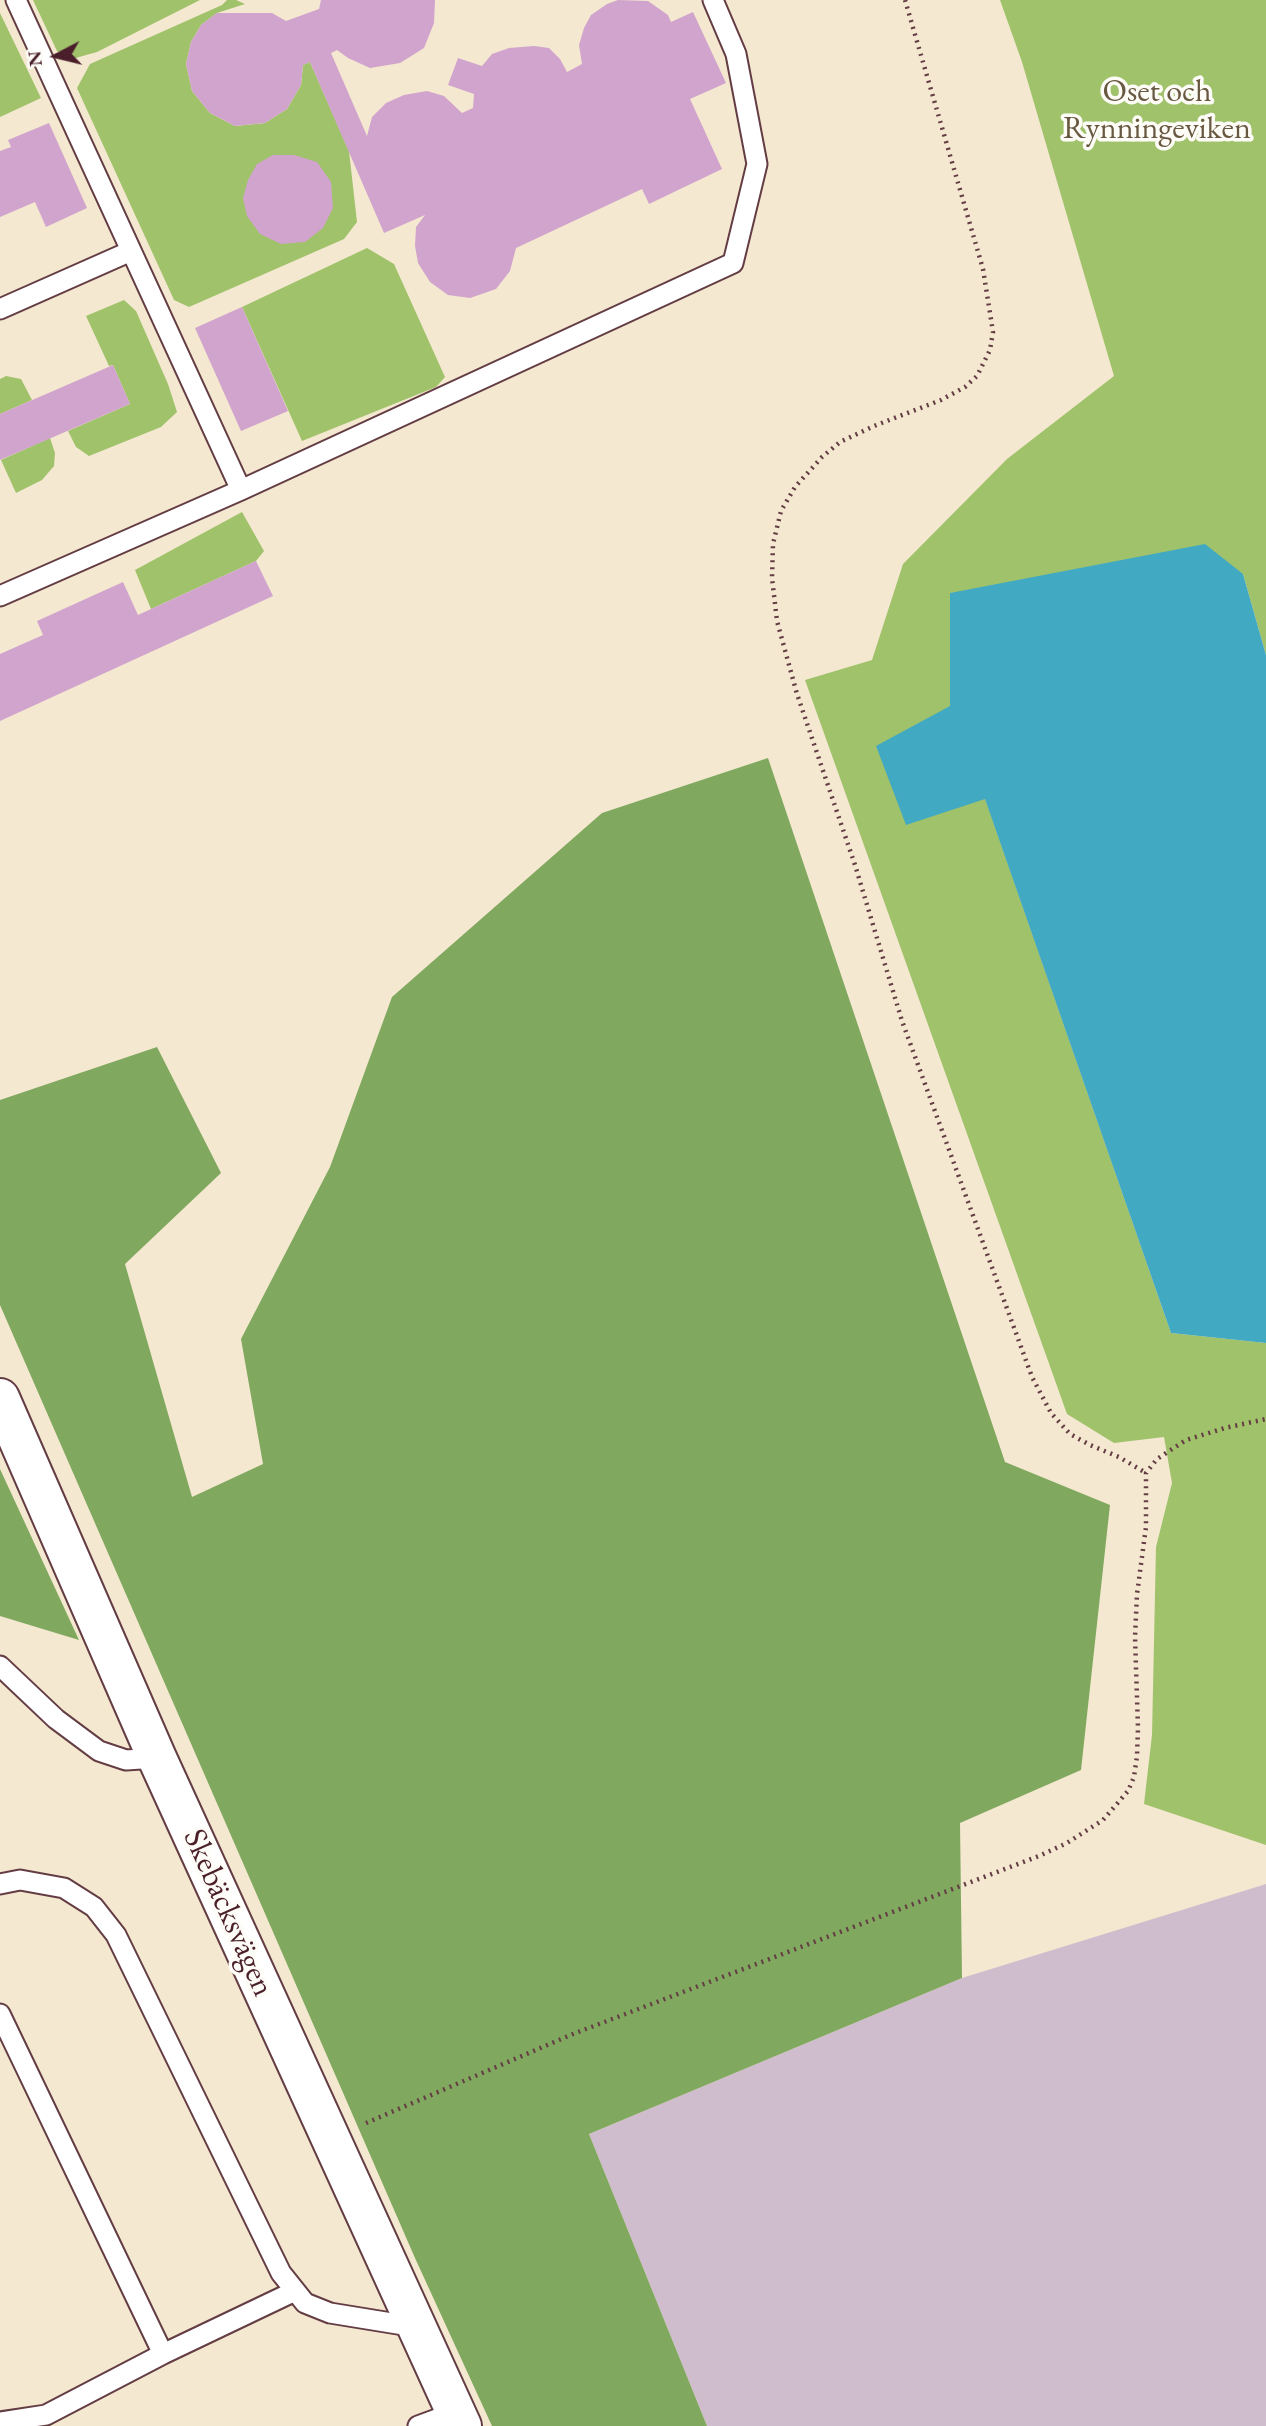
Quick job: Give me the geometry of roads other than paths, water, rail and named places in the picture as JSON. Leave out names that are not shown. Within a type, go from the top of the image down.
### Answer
[{"type":"street","name":"Skebäcksvägen","points":[[0,1398],[157,1758],[459,2419]]},
{"type":"lane","points":[[16,0],[241,490]]},
{"type":"lane","points":[[0,596],[241,490],[733,264],[757,164],[736,54],[713,0]]},
{"type":"lane","points":[[0,309],[131,251]]},
{"type":"lane","points":[[0,1666],[57,1719],[99,1751],[126,1760],[157,1758]]},
{"type":"lane","points":[[0,1884],[20,1880],[64,1888],[94,1907],[116,1935],[281,2273],[305,2303],[330,2313],[416,2328]]},
{"type":"lane","points":[[0,2014],[163,2354]]},
{"type":"lane","points":[[0,2422],[46,2415],[163,2354],[295,2291]]},
{"type":"lane","points":[[418,2426],[459,2419]]},
{"type":"water","points":[[1205,544],[1243,574],[1266,655],[1266,1343],[1171,1333],[985,799],[906,825],[876,746],[950,706],[950,593]]},
{"type":"park label","name":"Oset och Rynningeviken","points":[[1157,110]]}]
